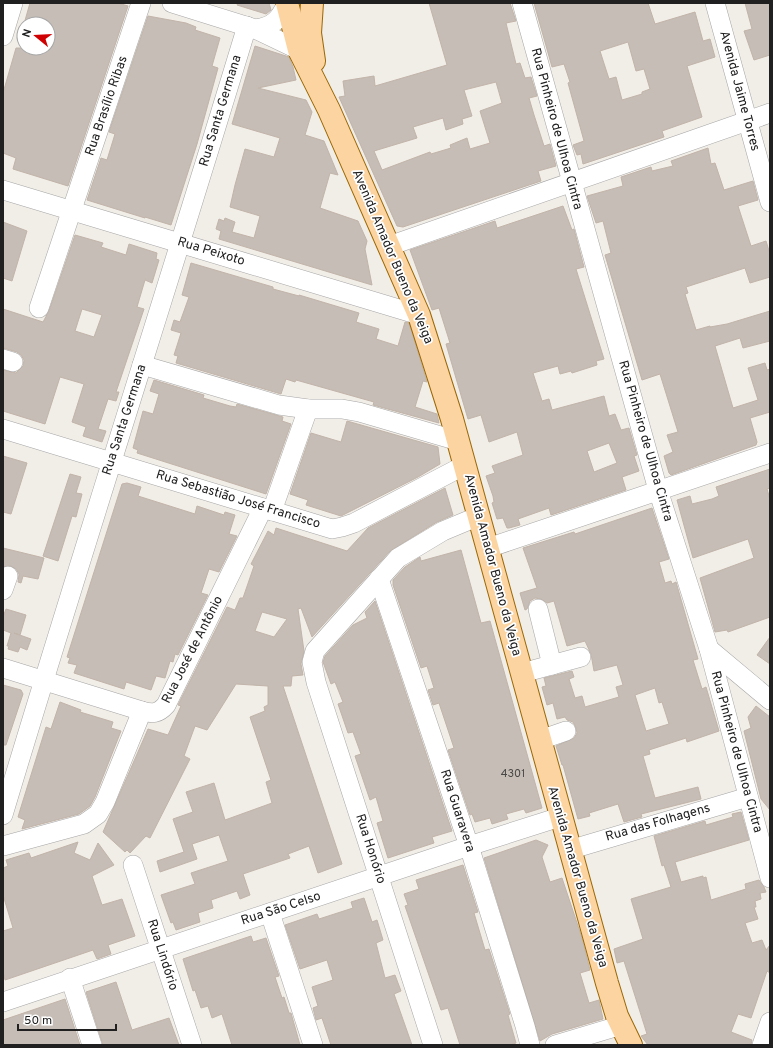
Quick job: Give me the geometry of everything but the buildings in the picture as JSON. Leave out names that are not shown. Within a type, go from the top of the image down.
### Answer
[{"type":"main road","name":"Avenida Amador Bueno da Veiga","points":[[287,3],[299,50],[322,96],[419,316],[465,465],[569,850],[607,983],[631,1045]]},
{"type":"main road","name":"Avenida Amador Bueno da Veiga","points":[[312,3],[310,18],[311,46],[322,96]]},
{"type":"street","points":[[3,36],[13,3]]},
{"type":"street","name":"Rua Brasílio Ribas","points":[[39,308],[141,3]]},
{"type":"street","points":[[172,3],[251,27],[299,50]]},
{"type":"street","points":[[251,27],[267,28],[275,23],[282,15],[287,3]]},
{"type":"street","name":"Rua Pinheiro de Ulhoa Cintra","points":[[522,3],[571,183],[658,490],[709,649],[770,878]]},
{"type":"street","name":"Avenida Jaime Torres","points":[[715,3],[746,121],[770,202]]},
{"type":"street","name":"Rua Santa Germana","points":[[3,815],[111,461],[251,27]]},
{"type":"street","points":[[389,246],[770,113]]},
{"type":"street","name":"Rua Peixoto","points":[[3,190],[419,316]]},
{"type":"street","points":[[142,365],[259,400],[308,409],[342,409],[359,412],[458,441]]},
{"type":"street","points":[[268,509],[308,409]]},
{"type":"street","name":"Rua Sebastião José Francisco","points":[[3,429],[332,529],[342,527],[465,465]]},
{"type":"street","points":[[488,548],[770,453]]},
{"type":"street","name":"Rua José de Antônio","points":[[142,711],[154,714],[166,705],[268,509]]},
{"type":"street","points":[[378,579],[403,554],[443,531],[479,516]]},
{"type":"street","name":"Rua Honório","points":[[378,579],[315,651],[312,662],[316,682],[434,1045]]},
{"type":"street","name":"Rua Guaravera","points":[[378,579],[469,846],[530,1045]]},
{"type":"street","points":[[538,609],[552,665]]},
{"type":"street","points":[[709,649],[770,700]]},
{"type":"street","points":[[522,673],[581,657]]},
{"type":"street","points":[[3,668],[142,711],[105,802],[98,814],[84,824],[3,846]]},
{"type":"street","points":[[540,740],[566,731]]},
{"type":"street","name":"Rua das Folhagens","points":[[569,850],[748,797]]},
{"type":"street","name":"Rua São Celso","points":[[3,1002],[70,978],[560,817]]},
{"type":"street","name":"Rua Lindório","points":[[133,865],[192,1045]]},
{"type":"street","points":[[270,913],[313,1045]]},
{"type":"street","points":[[70,978],[92,1045]]},
{"type":"street","points":[[762,1045],[770,1022]]},
{"type":"street","points":[[556,1045],[622,1025]]}]
